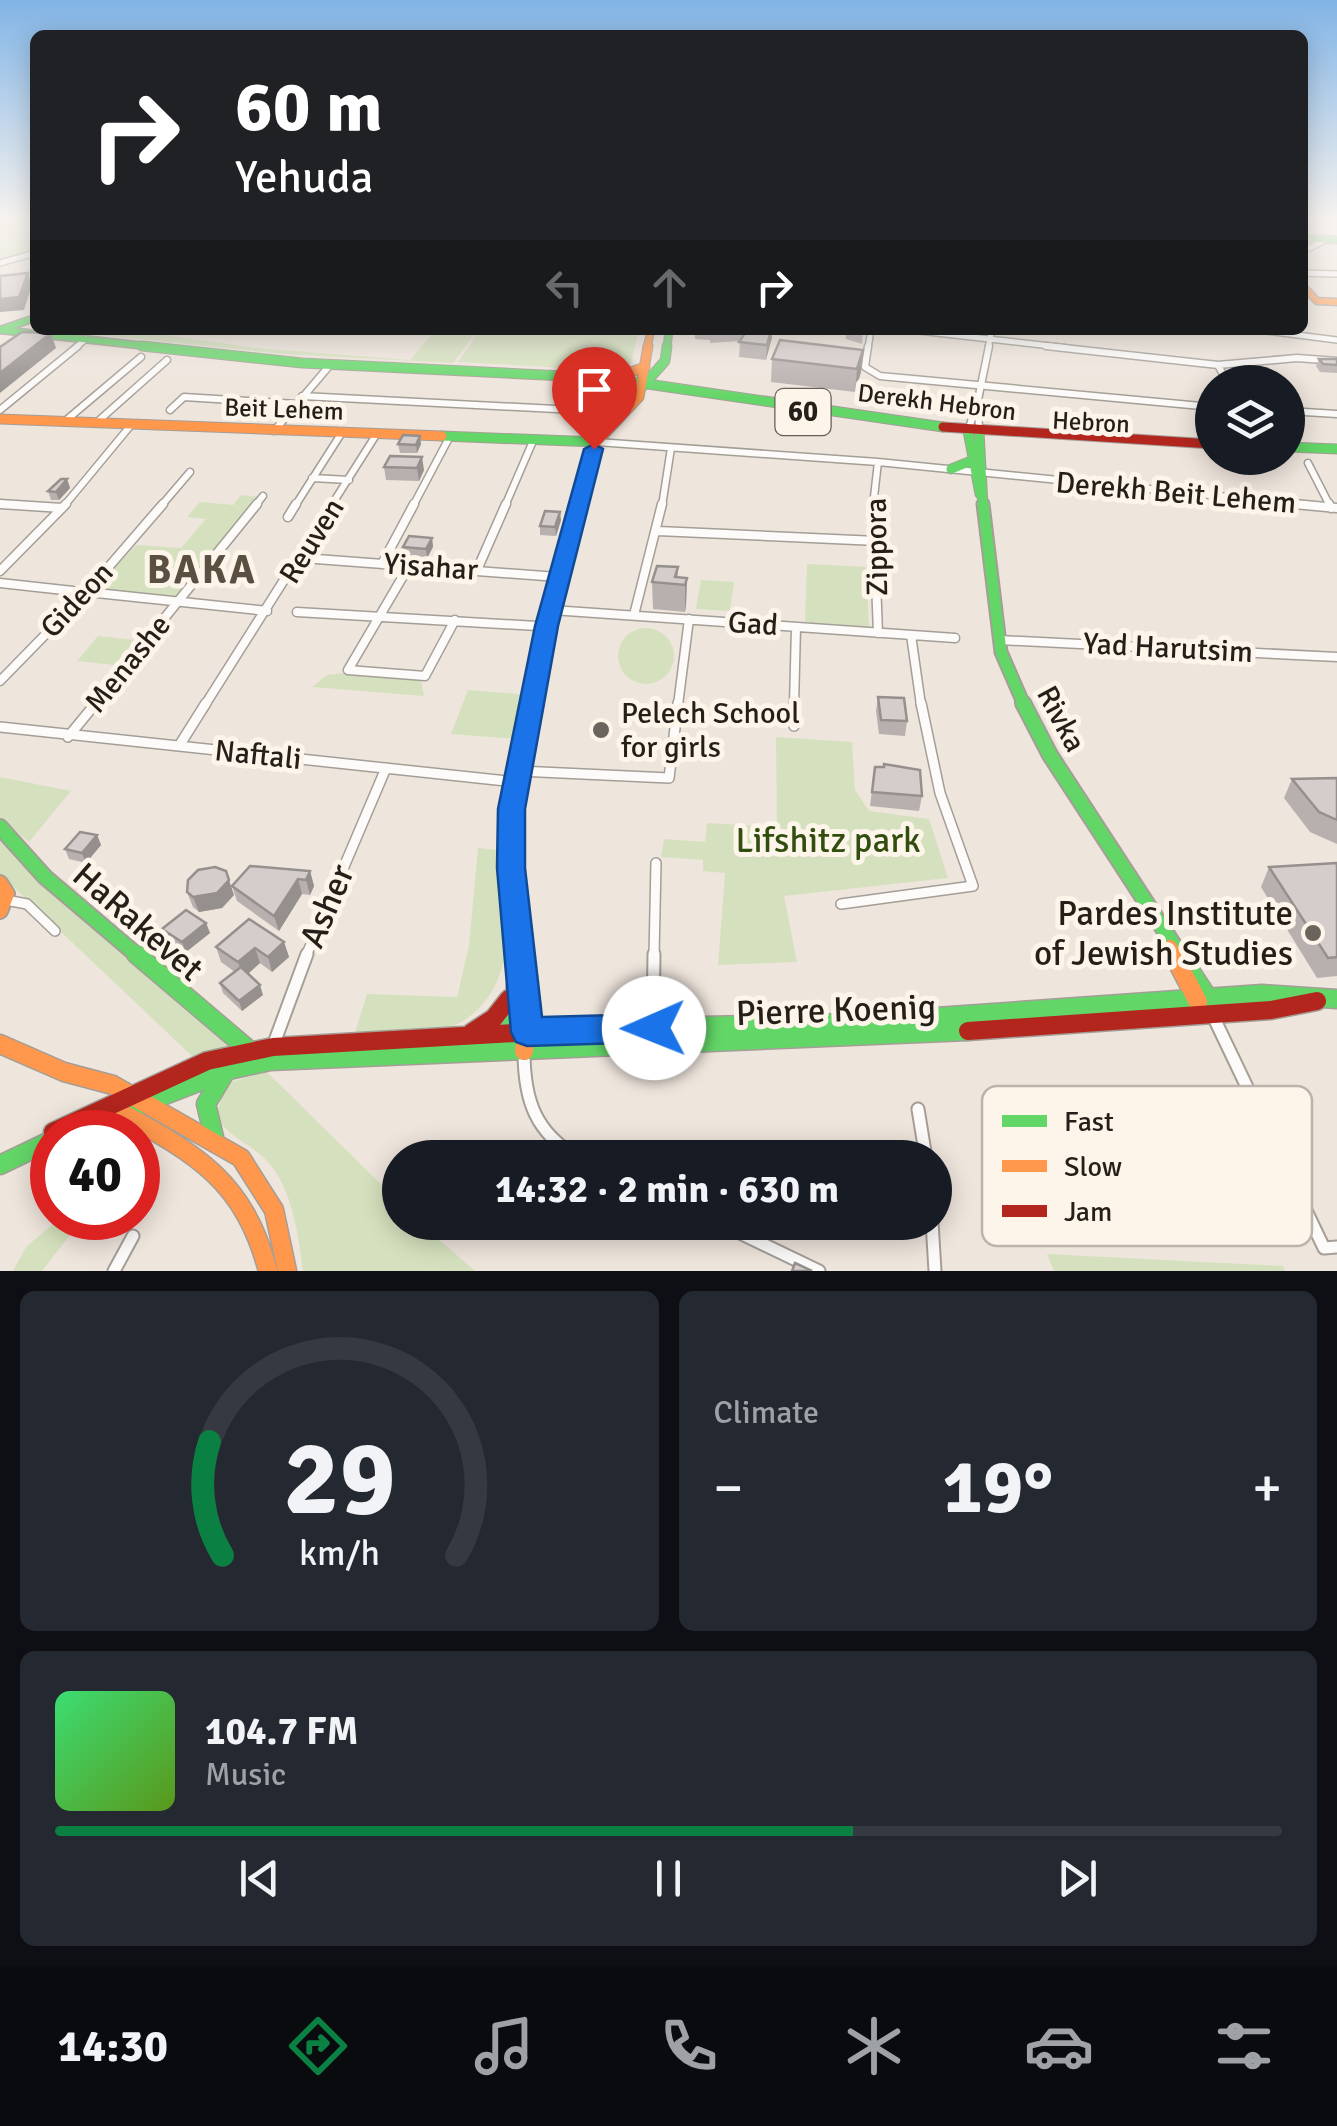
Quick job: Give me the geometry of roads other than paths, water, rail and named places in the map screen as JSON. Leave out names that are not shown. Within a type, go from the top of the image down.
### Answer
[{"type":"main road","points":[[1308,292],[1316,301],[1337,302]]},
{"type":"main road","points":[[0,322],[30,318]]},
{"type":"main road","points":[[0,333],[30,319]]},
{"type":"main road","name":"60","points":[[0,333],[82,342]]},
{"type":"main road","name":"Derekh Hebron","points":[[0,333],[330,367],[645,379],[668,387],[974,434],[1195,445]]},
{"type":"main road","points":[[524,1051],[527,1032],[510,826],[518,776],[558,578],[595,446],[637,402],[645,379],[650,335]]},
{"type":"main road","points":[[645,379],[667,356],[669,335]]},
{"type":"main road","name":"Derekh Hebron","points":[[330,367],[645,379],[974,434]]},
{"type":"main road","name":"Beit Lehem","points":[[0,419],[532,440],[595,446]]},
{"type":"main road","name":"Rivka","points":[[974,434],[999,640],[1037,732],[1166,938],[1195,999],[1212,1015]]},
{"type":"main road","points":[[1305,450],[1337,451]]},
{"type":"main road","points":[[951,469],[978,470]]},
{"type":"main road","name":"HaRakevet","points":[[0,827],[73,902],[224,1034],[249,1050]]},
{"type":"main road","name":"HaRakevet","points":[[0,883],[3,906]]},
{"type":"main road","name":"Rivka","points":[[1166,938],[1210,998],[1212,1015]]},
{"type":"main road","points":[[520,954],[510,1032],[524,1051]]},
{"type":"main road","points":[[1192,969],[1215,987],[1242,996]]},
{"type":"main road","points":[[467,1034],[494,1018],[512,996]]},
{"type":"main road","name":"Pierre Koenig","points":[[101,1110],[207,1061],[273,1047],[510,1032],[866,1022],[1242,996],[1337,999]]},
{"type":"main road","name":"Pierre Koenig","points":[[127,1110],[229,1070],[290,1059],[853,1039],[1212,1015],[1288,1008],[1321,1000]]},
{"type":"main road","points":[[0,1044],[64,1072],[103,1081],[132,1094],[241,1158],[267,1194],[284,1241],[287,1271]]},
{"type":"main road","points":[[216,1140],[206,1124],[206,1106],[213,1085],[229,1070]]},
{"type":"main road","points":[[121,1110],[132,1094]]},
{"type":"main road","points":[[160,1135],[230,1181],[254,1213],[268,1271]]},
{"type":"main road","name":"Pierre Koenig","points":[[4,1162],[30,1148]]},
{"type":"street","points":[[1308,301],[1316,301]]},
{"type":"street","points":[[870,335],[865,367],[869,373],[1195,405]]},
{"type":"street","points":[[974,434],[991,335]]},
{"type":"street","points":[[998,335],[1218,365],[1297,358],[1337,360]]},
{"type":"street","points":[[1298,335],[1337,340]]},
{"type":"street","points":[[0,410],[82,342]]},
{"type":"street","points":[[64,422],[141,357]]},
{"type":"street","points":[[96,423],[167,360]]},
{"type":"street","points":[[274,431],[330,367]]},
{"type":"street","points":[[302,396],[614,412]]},
{"type":"street","points":[[170,410],[184,397],[296,404]]},
{"type":"street","points":[[1305,413],[1337,414]]},
{"type":"street","points":[[0,571],[62,508],[132,425]]},
{"type":"street","points":[[288,517],[341,434]]},
{"type":"street","name":"Reuven","points":[[179,746],[302,558],[376,435]]},
{"type":"street","points":[[382,564],[449,438]]},
{"type":"street","points":[[478,570],[532,440]]},
{"type":"street","name":"Beit Lehem","points":[[595,446],[951,469]]},
{"type":"street","points":[[634,616],[658,530],[672,448]]},
{"type":"street","name":"Zippora","points":[[878,462],[873,508],[878,633]]},
{"type":"street","points":[[1308,463],[1334,508]]},
{"type":"street","name":"Derekh Beit Lehem","points":[[978,470],[1016,478],[1334,508]]},
{"type":"street","name":"Gideon","points":[[0,681],[87,592],[190,472]]},
{"type":"street","points":[[312,478],[349,480]]},
{"type":"street","name":"Menashe","points":[[68,738],[263,496]]},
{"type":"street","points":[[0,504],[62,508]]},
{"type":"street","points":[[658,530],[877,541]]},
{"type":"street","name":"Yisahar","points":[[302,558],[558,578]]},
{"type":"street","points":[[409,566],[348,670],[425,676],[455,620]]},
{"type":"street","points":[[0,583],[73,591]]},
{"type":"street","points":[[87,592],[268,611]]},
{"type":"street","name":"Gad","points":[[552,610],[955,638]]},
{"type":"street","points":[[298,612],[537,626]]},
{"type":"street","name":"Naftali","points":[[0,727],[68,738],[386,768],[518,776],[669,778],[688,619]]},
{"type":"street","points":[[794,726],[796,627]]},
{"type":"street","points":[[841,904],[973,886],[946,825],[925,736],[911,635]]},
{"type":"street","name":"Yad Harutsim","points":[[999,640],[1337,657]]},
{"type":"street","name":"Asher","points":[[273,1047],[386,768]]},
{"type":"street","points":[[654,1044],[656,863]]},
{"type":"street","name":"HaRakevet","points":[[3,906],[27,904],[55,930]]},
{"type":"street","points":[[1212,1015],[1246,1086]]},
{"type":"street","points":[[524,1051],[525,1099],[531,1116],[550,1140]]},
{"type":"street","points":[[918,1109],[923,1140]]},
{"type":"street","points":[[1312,1223],[1324,1248],[1337,1247]]},
{"type":"street","points":[[114,1271],[131,1240]]},
{"type":"street","points":[[754,1240],[818,1271]]},
{"type":"street","points":[[933,1240],[935,1271]]},
{"type":"place","name":"Pelech School for girls","points":[[601,730]]},
{"type":"place","name":"Pardes Institute of Jewish Studies","points":[[1313,933]]},
{"type":"district","name":"BAKA","points":[[202,570]]},
{"type":"park label","name":"Lifshitz park","points":[[828,840]]}]
